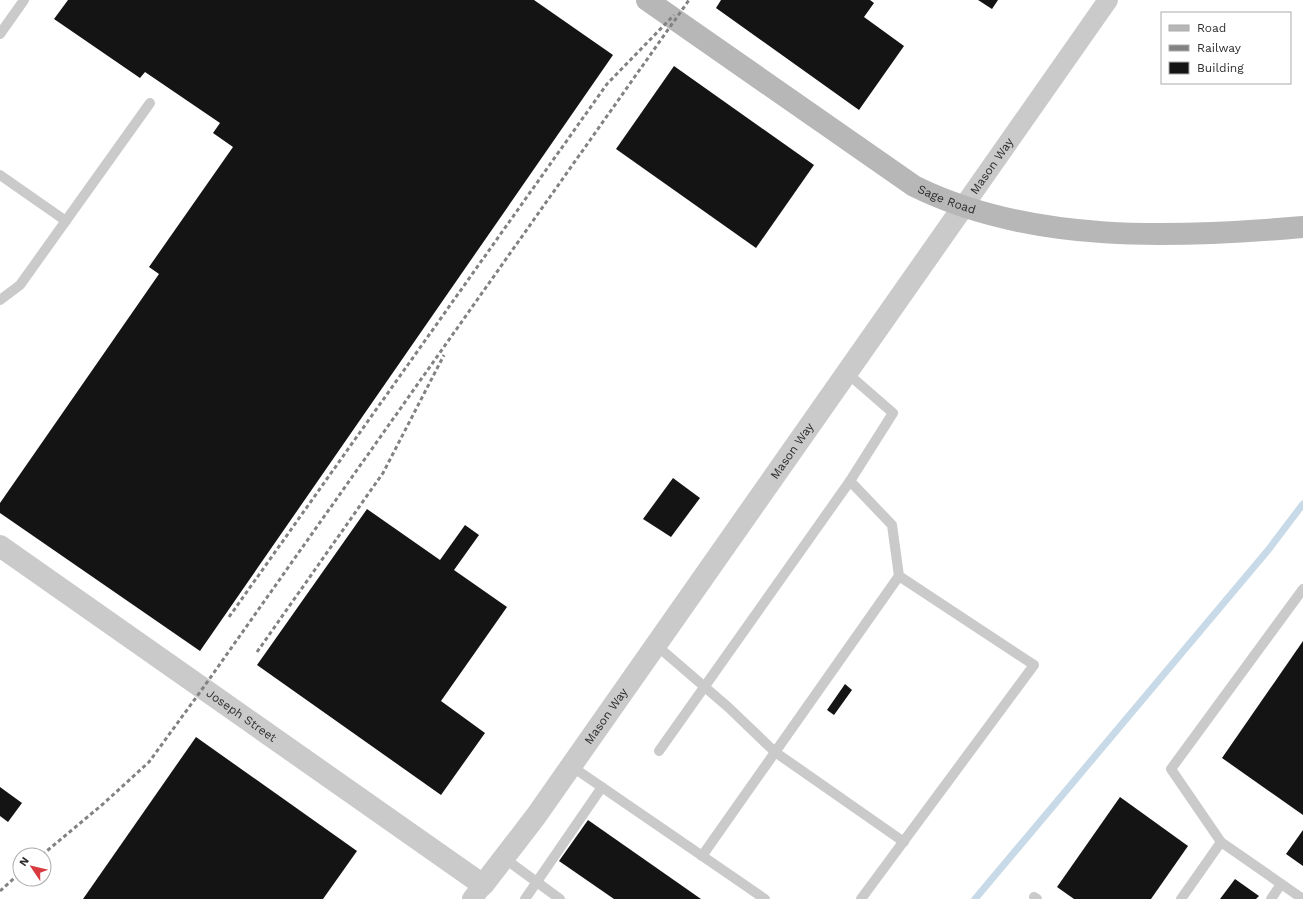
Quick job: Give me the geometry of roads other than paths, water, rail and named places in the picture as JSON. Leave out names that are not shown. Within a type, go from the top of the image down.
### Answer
[{"type":"main road","name":"Sage Road","points":[[647,0],[903,179],[927,193],[963,207],[1028,223],[1095,231],[1180,234],[1303,227]]},
{"type":"street","name":"Mason Way","points":[[478,892],[571,766],[1108,0]]},
{"type":"street","name":"Joseph Street","points":[[0,546],[478,892]]},
{"type":"lane","points":[[0,34],[24,0]]},
{"type":"lane","points":[[0,300],[20,285],[150,103]]},
{"type":"lane","points":[[0,175],[66,221]]},
{"type":"lane","points":[[659,751],[850,481],[893,413],[847,373]]},
{"type":"lane","points":[[702,856],[899,576],[892,525],[850,481]]},
{"type":"lane","points":[[861,899],[1034,665],[899,576]]},
{"type":"lane","points":[[1303,589],[1171,769],[1221,842],[1303,899]]},
{"type":"lane","points":[[656,645],[705,686],[775,752],[904,842]]},
{"type":"lane","points":[[571,766],[765,899]]},
{"type":"lane","points":[[525,899],[602,787]]},
{"type":"lane","points":[[1181,899],[1221,842]]},
{"type":"lane","points":[[504,858],[560,899]]},
{"type":"lane","points":[[1271,899],[1281,884]]},
{"type":"waterway","points":[[975,899],[1269,549],[1303,504]]},
{"type":"railway","points":[[52,847],[103,804],[149,762],[203,688],[689,0]]},
{"type":"railway","points":[[229,617],[607,84],[674,15]]},
{"type":"railway","points":[[257,652],[383,473],[444,355]]},
{"type":"railway","points":[[0,891],[12,880]]}]
